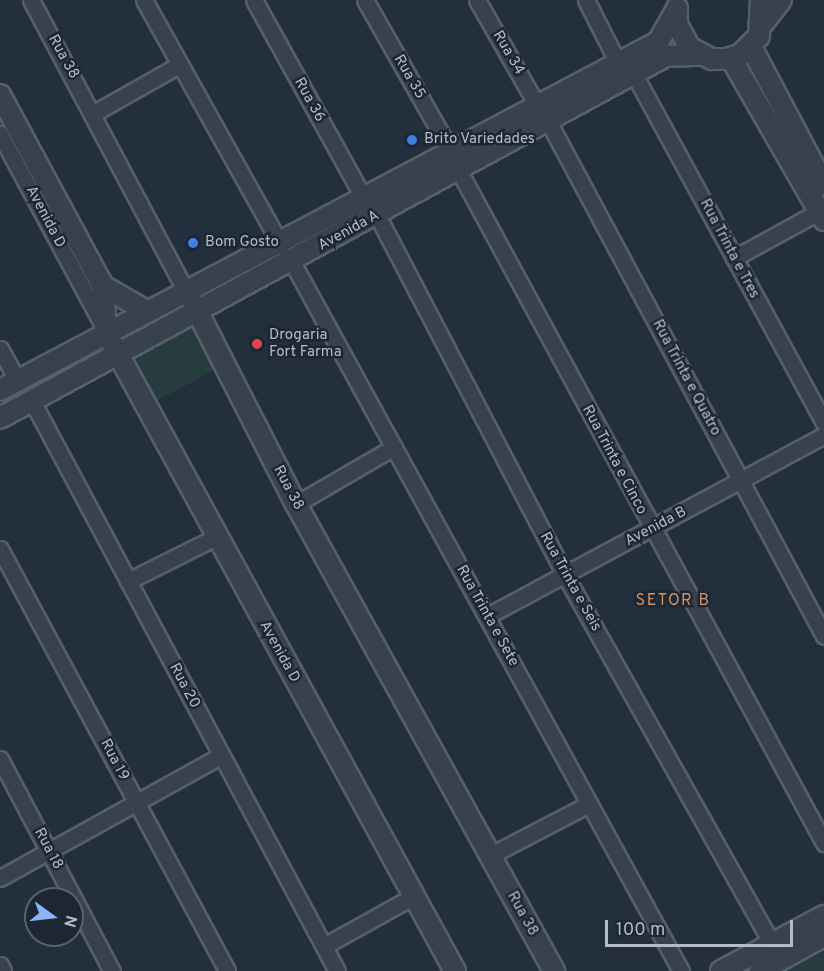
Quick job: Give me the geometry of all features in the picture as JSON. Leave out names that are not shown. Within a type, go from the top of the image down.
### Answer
[{"type":"street","name":"Rua 38","points":[[31,0],[94,113],[296,504],[554,971]]},
{"type":"street","points":[[144,0],[280,245]]},
{"type":"street","name":"Rua 36","points":[[254,0],[371,208]]},
{"type":"street","name":"Rua 35","points":[[365,0],[456,162]]},
{"type":"street","name":"Rua 34","points":[[477,0],[543,114]]},
{"type":"street","points":[[586,0],[617,61]]},
{"type":"street","points":[[761,0],[764,23]]},
{"type":"street","points":[[734,258],[822,216],[731,58],[751,47],[764,23],[781,0]]},
{"type":"street","points":[[677,5],[681,36],[699,55]]},
{"type":"street","name":"Avenida A","points":[[543,114],[617,61],[658,42],[677,5]]},
{"type":"street","points":[[751,47],[824,185]]},
{"type":"street","name":"Avenida A","points":[[0,418],[199,315],[292,262],[371,208],[543,114],[634,74],[666,56],[699,55],[731,58]]},
{"type":"street","points":[[94,113],[179,65]]},
{"type":"street","name":"Rua Trinta e Tres","points":[[634,74],[824,423]]},
{"type":"street","name":"Avenida D","points":[[0,95],[104,286],[106,332]]},
{"type":"street","name":"Rua Trinta e Quatro","points":[[543,114],[824,636]]},
{"type":"street","name":"Avenida D","points":[[0,134],[216,537],[454,971]]},
{"type":"street","name":"Rua Trinta e Cinco","points":[[456,162],[651,530],[824,843]]},
{"type":"street","name":"Avenida A","points":[[0,390],[106,332],[280,245],[371,208]]},
{"type":"street","name":"Rua Trinta e Seis","points":[[371,208],[565,575],[772,944]]},
{"type":"street","name":"Rua Trinta e Sete","points":[[292,262],[681,971]]},
{"type":"street","points":[[104,286],[148,312]]},
{"type":"street","points":[[166,304],[178,325]]},
{"type":"street","points":[[0,350],[17,380]]},
{"type":"street","name":"Rua 20","points":[[32,401],[337,971]]},
{"type":"street","name":"Avenida B","points":[[487,616],[651,530],[824,435]]},
{"type":"street","points":[[296,504],[394,447]]},
{"type":"street","points":[[128,581],[216,537]]},
{"type":"street","name":"Rua 19","points":[[0,549],[227,971]]},
{"type":"street","points":[[0,878],[220,756]]},
{"type":"street","name":"Rua 18","points":[[0,759],[112,971]]},
{"type":"street","points":[[489,856],[589,804]]},
{"type":"street","points":[[324,946],[414,896]]},
{"type":"street","points":[[721,971],[824,916]]},
{"type":"street","points":[[760,971],[824,936]]},
{"type":"street","points":[[0,966],[3,971]]},
{"type":"green space","points":[[198,324],[221,367],[154,402],[132,359]]},
{"type":"green space","points":[[824,952],[824,971],[787,971],[803,962]]},
{"type":"place","name":"Brito Variedades","points":[[412,140]]},
{"type":"place","name":"Bom Gosto","points":[[193,243]]},
{"type":"place","name":"Drogaria Fort Farma","points":[[257,344]]},
{"type":"district","name":"SETOR B","points":[[673,601]]}]
